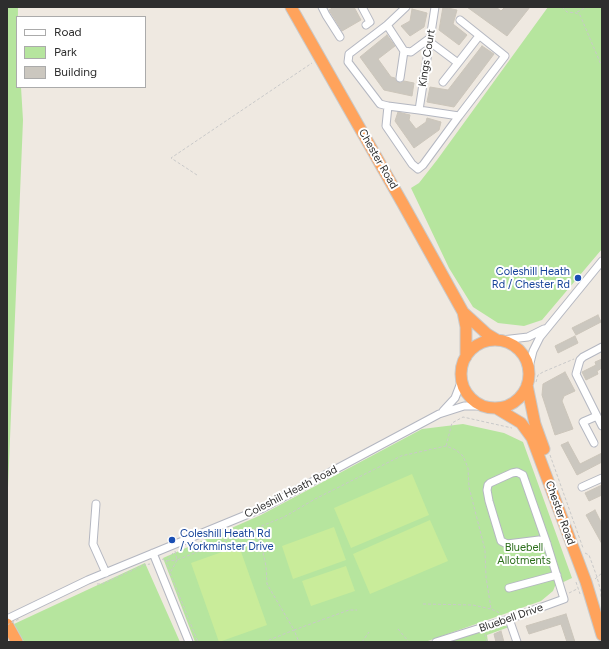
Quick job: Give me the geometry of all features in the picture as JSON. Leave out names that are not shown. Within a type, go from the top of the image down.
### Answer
[{"type":"highway","name":"Chester Road","points":[[291,7],[463,312],[466,327],[466,357]]},
{"type":"highway","name":"Chester Road","points":[[463,312],[476,324],[499,340]]},
{"type":"highway","points":[[487,340],[499,340],[512,344],[520,350],[526,358],[529,367],[531,386],[518,399],[508,405],[490,407],[476,402],[470,396],[462,380],[463,364],[466,357],[471,350],[487,340]]},
{"type":"highway","name":"Chester Road","points":[[531,386],[535,424],[593,580],[602,616]]},
{"type":"highway","name":"Chester Road","points":[[490,407],[521,423],[532,438],[593,580],[602,634]]},
{"type":"highway","points":[[7,625],[18,642]]},
{"type":"street","points":[[322,7],[340,37]]},
{"type":"street","points":[[362,7],[370,22],[366,25]]},
{"type":"street","points":[[406,7],[387,25],[349,54],[348,62],[380,104],[460,116]]},
{"type":"street","name":"Kings Court","points":[[419,110],[435,7]]},
{"type":"street","points":[[388,106],[386,126],[412,164],[418,169],[423,165],[505,56],[460,20]]},
{"type":"street","points":[[387,25],[404,50],[411,52],[430,40],[458,63]]},
{"type":"street","points":[[443,82],[479,36]]},
{"type":"street","points":[[400,78],[404,50]]},
{"type":"street","points":[[529,367],[536,344],[548,326],[602,261]]},
{"type":"street","points":[[499,340],[528,337],[536,334],[548,326]]},
{"type":"street","points":[[602,347],[583,357],[580,361],[576,374],[599,416],[602,426]]},
{"type":"street","name":"Coleshill Heath Road","points":[[440,414],[455,398],[462,380]]},
{"type":"street","name":"Coleshill Heath Road","points":[[7,619],[18,617],[106,573],[263,508],[440,414],[464,406],[490,407]]},
{"type":"street","points":[[594,443],[583,422],[599,416]]},
{"type":"street","points":[[547,544],[539,540],[507,544],[501,541],[489,501],[487,490],[490,483],[512,473],[517,472],[524,475],[547,544],[564,599]]},
{"type":"street","points":[[582,487],[602,478]]},
{"type":"street","points":[[96,504],[93,544],[106,573]]},
{"type":"street","points":[[153,553],[190,642]]},
{"type":"street","points":[[509,588],[557,575]]},
{"type":"street","name":"Bluebell Drive","points":[[436,642],[507,620],[564,599]]},
{"type":"street","points":[[507,620],[517,642]]},
{"type":"path","points":[[562,7],[567,12],[580,15],[602,67]]},
{"type":"path","points":[[576,13],[587,7]]},
{"type":"path","points":[[197,175],[171,158],[320,57]]},
{"type":"path","points":[[531,386],[538,375],[543,372],[573,358],[580,361]]},
{"type":"path","points":[[446,446],[452,423],[463,417],[518,429],[526,428]]},
{"type":"path","points":[[94,584],[102,584],[156,561],[163,559],[166,561],[177,560],[284,516],[401,456],[446,446],[456,450],[463,456],[468,468],[469,487],[485,550],[486,577],[491,609]]},
{"type":"path","points":[[548,450],[586,557]]},
{"type":"path","points":[[255,529],[263,552],[266,566],[267,584],[294,630],[299,642]]},
{"type":"path","points":[[166,561],[175,551],[177,560],[170,573]]},
{"type":"path","points":[[585,552],[589,555],[594,568],[593,580],[601,592],[600,598]]},
{"type":"path","points":[[166,561],[198,642]]},
{"type":"path","points":[[564,599],[569,593],[578,589],[581,584],[593,580],[602,573]]},
{"type":"path","points":[[423,604],[473,604],[498,612],[507,620]]},
{"type":"path","points":[[264,642],[349,610],[357,610]]},
{"type":"path","points":[[7,625],[18,617]]},
{"type":"path","points":[[398,629],[409,642]]},
{"type":"path","points":[[362,642],[369,632]]},
{"type":"path","points":[[485,634],[487,642]]},
{"type":"green space","points":[[7,7],[18,7],[18,16],[16,16],[16,88],[21,88],[23,120],[7,512]]},
{"type":"green space","points":[[548,7],[602,7],[602,249],[542,320],[524,326],[498,323],[473,307],[449,268],[411,188],[419,183],[437,160]]},
{"type":"green space","name":"Bluebell Allotments","points":[[463,424],[504,433],[523,442],[572,578],[555,586],[553,591],[541,601],[425,642],[195,642],[163,558],[261,515],[422,429]]},
{"type":"green space","points":[[412,474],[429,515],[351,548],[334,508]]},
{"type":"green space","points":[[430,520],[448,561],[370,594],[353,554]]},
{"type":"green space","points":[[334,527],[346,560],[293,579],[282,546]]},
{"type":"green space","points":[[239,546],[267,625],[219,642],[191,563]]},
{"type":"green space","points":[[145,563],[180,642],[24,642],[14,624]]},
{"type":"green space","points":[[346,566],[355,591],[311,606],[302,581]]},
{"type":"green space","points":[[503,625],[509,627],[487,635],[488,642],[448,642]]},
{"type":"building","points":[[334,7],[354,7],[361,20],[342,31],[329,10]]},
{"type":"building","points":[[443,7],[457,10],[453,24],[467,35],[459,45],[439,30]]},
{"type":"building","points":[[467,7],[496,7],[501,11],[505,7],[530,7],[507,36]]},
{"type":"building","points":[[412,9],[427,13],[424,27],[410,36],[401,26],[410,21]]},
{"type":"building","points":[[387,35],[395,46],[378,59],[391,77],[395,78],[397,82],[401,83],[404,81],[414,83],[412,96],[384,90],[360,57]]},
{"type":"building","points":[[482,46],[494,54],[454,107],[427,102],[430,87],[448,90]]},
{"type":"building","points":[[398,112],[410,115],[409,120],[416,129],[426,122],[427,118],[441,122],[439,130],[414,148],[395,121]]},
{"type":"building","points":[[598,315],[601,322],[576,335],[572,328]]},
{"type":"building","points":[[575,336],[578,343],[558,353],[555,346]]},
{"type":"building","points":[[602,359],[602,368],[597,371],[598,374],[586,380],[582,372],[596,365],[595,362]]},
{"type":"building","points":[[565,372],[575,391],[564,396],[562,401],[573,429],[555,435],[542,395],[543,384]]},
{"type":"building","points":[[568,442],[580,464],[602,453],[602,462],[577,475],[561,445]]},
{"type":"building","points":[[602,485],[602,495],[589,501],[585,493]]},
{"type":"building","points":[[595,510],[602,524],[602,544],[586,515]]},
{"type":"building","points":[[566,614],[575,642],[567,642],[561,624],[529,634],[526,626]]},
{"type":"building","points":[[501,631],[504,642],[496,642],[494,634]]},
{"type":"place","name":"Coleshill Heath Rd / Chester Rd","points":[[578,278]]},
{"type":"place","name":"Coleshill Heath Rd / Yorkminster Drive","points":[[172,540]]}]
